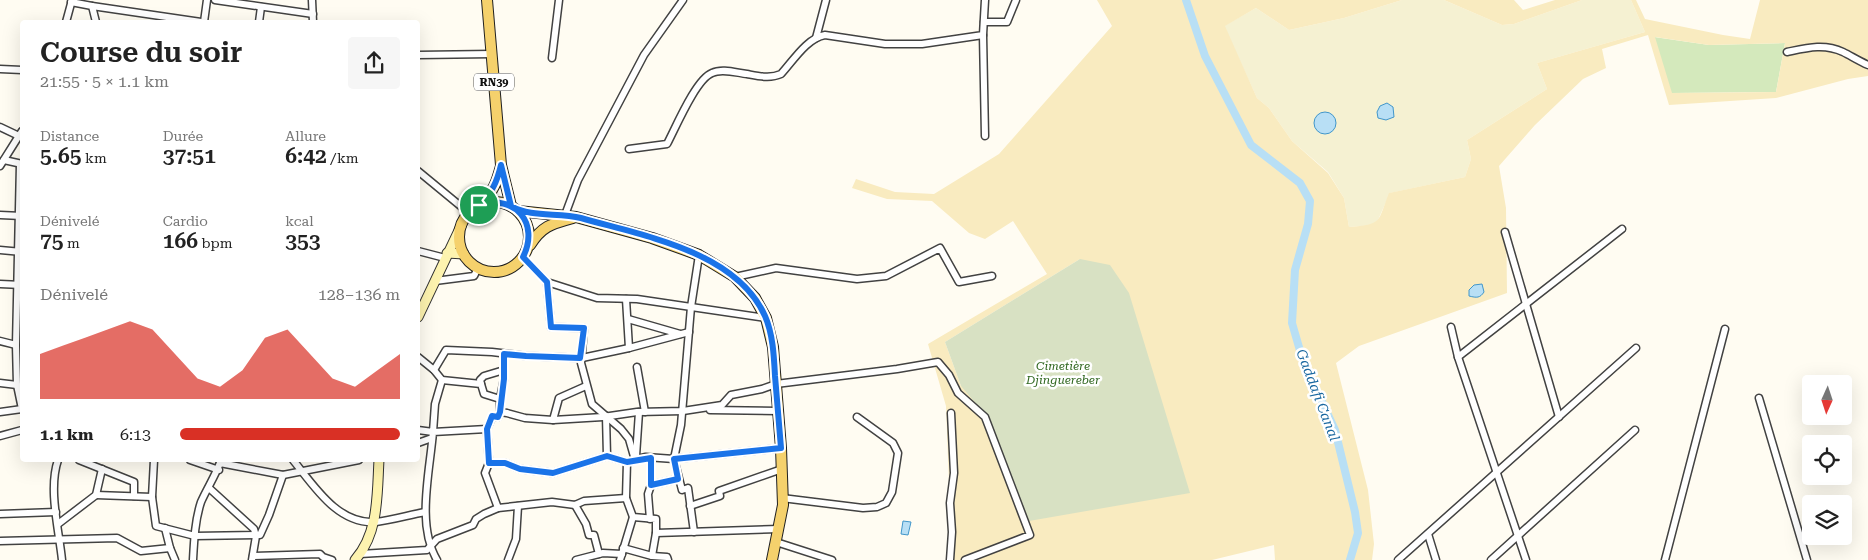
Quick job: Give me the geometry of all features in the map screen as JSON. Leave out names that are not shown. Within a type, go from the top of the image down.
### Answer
[{"type":"main road","name":"RN39","points":[[487,0],[501,165]]},
{"type":"main road","points":[[501,165],[490,195],[469,213],[462,224],[460,244],[470,262],[478,268],[488,271],[508,269],[516,264],[538,233],[550,224],[576,217]]},
{"type":"main road","points":[[501,165],[515,209],[524,219],[528,228],[530,238],[525,252]]},
{"type":"main road","points":[[479,205],[500,202],[515,209],[535,214],[576,217],[652,238],[699,255],[735,277],[755,298],[766,318],[773,347],[781,448],[782,498],[779,529],[772,560]]},
{"type":"street","points":[[202,20],[207,0]]},
{"type":"street","points":[[215,0],[312,14]]},
{"type":"street","points":[[312,0],[313,20]]},
{"type":"street","points":[[552,58],[559,0]]},
{"type":"street","points":[[565,215],[578,180],[644,55],[683,0]]},
{"type":"street","points":[[816,38],[826,0]]},
{"type":"street","points":[[985,0],[983,35],[985,136]]},
{"type":"street","points":[[984,22],[1007,22],[1016,0]]},
{"type":"street","points":[[66,20],[71,1],[92,6],[188,20]]},
{"type":"street","points":[[92,6],[96,20]]},
{"type":"street","points":[[259,20],[261,7]]},
{"type":"street","points":[[629,149],[667,144],[700,81],[712,73],[720,71],[767,77],[776,76],[781,74],[809,43],[825,34],[885,44],[922,44],[983,35]]},
{"type":"street","points":[[1787,52],[1809,47],[1827,46],[1868,65]]},
{"type":"street","points":[[420,55],[492,54]]},
{"type":"street","points":[[0,69],[20,70]]},
{"type":"street","points":[[0,127],[20,133]]},
{"type":"street","points":[[20,135],[2,163],[20,164]]},
{"type":"street","points":[[420,173],[469,213]]},
{"type":"street","points":[[0,215],[20,216],[20,285],[16,345],[19,358],[17,385],[20,399]]},
{"type":"street","points":[[420,305],[435,281],[462,224]]},
{"type":"street","points":[[1458,357],[1622,229]]},
{"type":"street","points":[[1505,232],[1559,417]]},
{"type":"street","points":[[735,277],[776,268],[857,279],[886,276],[940,248],[959,282],[992,276]]},
{"type":"street","points":[[0,250],[20,252]]},
{"type":"street","points":[[420,251],[446,256],[464,254]]},
{"type":"street","points":[[525,252],[547,282],[551,327],[584,328],[580,358],[592,404],[621,429],[629,439],[635,460]]},
{"type":"street","points":[[694,532],[688,488],[682,490],[674,459],[686,411],[691,307],[699,255]]},
{"type":"street","points":[[435,281],[474,276],[478,268]]},
{"type":"street","points":[[547,282],[597,298],[637,299],[766,318]]},
{"type":"street","points":[[0,284],[20,285]]},
{"type":"street","points":[[626,299],[629,348]]},
{"type":"street","points":[[628,319],[680,334]]},
{"type":"street","points":[[1451,327],[1458,357],[1526,560]]},
{"type":"street","points":[[1665,560],[1725,329]]},
{"type":"street","points":[[434,370],[446,350],[580,358],[629,348],[689,332]]},
{"type":"street","points":[[0,341],[16,345]]},
{"type":"street","points":[[1398,560],[1636,348]]},
{"type":"street","points":[[498,508],[485,473],[489,463],[487,429],[492,416],[498,417],[500,412],[504,354]]},
{"type":"street","points":[[420,359],[434,370],[442,380],[481,384]]},
{"type":"street","points":[[686,411],[722,405],[731,395],[762,389],[776,384],[938,362],[949,375],[958,392],[985,417],[1030,535],[965,560]]},
{"type":"street","points":[[635,460],[642,412],[637,366]]},
{"type":"street","points":[[500,399],[484,394],[480,380],[484,376],[504,370]]},
{"type":"street","points":[[437,560],[430,549],[425,512],[435,404],[442,380]]},
{"type":"street","points":[[0,383],[17,385]]},
{"type":"street","points":[[553,420],[559,398],[586,386]]},
{"type":"street","points":[[1759,398],[1807,560]]},
{"type":"street","points":[[0,412],[20,409]]},
{"type":"street","points":[[500,412],[507,412],[525,418],[553,420],[642,412],[778,411]]},
{"type":"street","points":[[950,560],[952,532],[950,503],[954,473],[952,413]]},
{"type":"street","points":[[606,416],[607,456]]},
{"type":"street","points":[[782,498],[863,508],[877,507],[886,503],[892,492],[898,453],[893,443],[857,417]]},
{"type":"street","points":[[420,442],[432,435],[487,429]]},
{"type":"street","points":[[1491,560],[1635,430]]},
{"type":"street","points":[[0,436],[20,431]]},
{"type":"street","points":[[420,431],[432,435]]},
{"type":"street","points":[[489,463],[505,463],[520,469],[553,473],[607,456],[627,462],[651,458],[674,459],[781,448]]},
{"type":"street","points":[[650,518],[648,494],[651,485],[651,458]]},
{"type":"street","points":[[57,462],[54,471],[56,512],[62,560]]},
{"type":"street","points":[[84,462],[134,482],[134,496]]},
{"type":"street","points":[[154,462],[152,497],[156,526],[195,536],[260,535],[270,515],[283,475]]},
{"type":"street","points":[[205,462],[283,475],[349,462]]},
{"type":"street","points":[[295,462],[324,500],[352,518],[374,522],[425,512]]},
{"type":"street","points":[[379,462],[374,522],[358,557],[430,549],[437,540],[473,525],[476,519],[498,508],[552,502],[574,505],[584,501],[626,498]]},
{"type":"street","points":[[622,554],[633,516],[626,498],[627,462]]},
{"type":"street","points":[[193,560],[201,503],[220,464]]},
{"type":"street","points":[[96,495],[102,469]]},
{"type":"street","points":[[690,506],[720,496],[720,491],[782,469]]},
{"type":"street","points":[[651,485],[678,479]]},
{"type":"street","points":[[208,488],[254,529],[256,536],[252,558],[308,553],[320,554],[323,558],[332,560]]},
{"type":"street","points":[[58,524],[96,495],[152,497]]},
{"type":"street","points":[[574,505],[586,524],[589,535],[594,535],[599,554]]},
{"type":"street","points":[[510,560],[516,539],[518,506]]},
{"type":"street","points":[[0,514],[56,512]]},
{"type":"street","points":[[633,516],[656,519],[656,534],[652,556]]},
{"type":"street","points":[[165,528],[170,548],[176,560]]},
{"type":"street","points":[[656,534],[779,529]]},
{"type":"street","points":[[1428,534],[1436,560]]},
{"type":"street","points":[[0,541],[117,538],[141,551],[170,548]]},
{"type":"street","points":[[776,542],[832,560]]},
{"type":"street","points":[[416,552],[417,560]]},
{"type":"street","points":[[576,560],[599,554],[668,557],[668,560]]},
{"type":"shaded area","points":[[1402,0],[1444,0],[1502,25],[1514,24],[1582,0],[1631,0],[1645,32],[1537,63],[1547,89],[1467,140],[1471,159],[1465,177],[1390,193],[1377,222],[1372,225],[1349,227],[1344,198],[1328,172],[1292,141],[1269,108],[1257,98],[1224,26],[1256,8],[1289,30],[1344,18]]},
{"type":"green space","points":[[1654,37],[1709,45],[1785,43],[1776,92],[1671,93]]},
{"type":"green space","name":"Cimetière Djinguereber","points":[[1080,259],[1110,265],[1129,293],[1190,493],[1029,521],[989,419],[961,386],[945,342]]},
{"type":"sand","points":[[1097,0],[1402,0],[1344,18],[1289,30],[1256,8],[1225,26],[1257,98],[1269,108],[1292,141],[1328,173],[1344,198],[1349,227],[1368,225],[1377,220],[1389,193],[1465,177],[1471,159],[1467,140],[1547,89],[1537,63],[1645,32],[1631,0],[1636,0],[1645,19],[1750,39],[1760,0],[1868,0],[1868,76],[1848,79],[1776,98],[1669,105],[1648,35],[1602,49],[1606,68],[1583,79],[1535,125],[1499,166],[1506,208],[1507,293],[1359,346],[1336,363],[1368,490],[1374,544],[1372,560],[1275,560],[1274,545],[1212,560],[952,560],[946,406],[928,344],[1047,274],[1013,221],[985,239],[969,233],[932,201],[887,199],[852,188],[856,179],[895,192],[934,194],[999,154],[1112,26]],"holes":[[[1655,37],[1709,45],[1785,43],[1776,92],[1672,93]],[[1080,259],[961,386],[945,342]]]},
{"type":"sand","points":[[1444,0],[1514,0],[1523,10],[1555,0],[1582,0],[1514,24],[1502,25]]},
{"type":"water","points":[[1387,103],[1393,107],[1394,117],[1386,120],[1378,118],[1377,112],[1380,106]]},
{"type":"water","points":[[1325,112],[1333,115],[1336,123],[1333,131],[1325,134],[1317,131],[1314,123],[1317,115]]},
{"type":"water","points":[[1482,284],[1484,292],[1480,296],[1469,296],[1469,290],[1474,285]]},
{"type":"water","points":[[903,521],[911,522],[908,535],[901,534]]},
{"type":"waterway","name":"Gaddafi Canal","points":[[1186,0],[1205,56],[1251,145],[1300,183],[1310,201],[1308,224],[1295,270],[1292,323],[1303,361],[1335,430],[1355,512],[1358,533],[1350,560]]},
{"type":"route","points":[[479,205],[490,195],[501,165],[511,206],[518,211],[576,217],[652,238],[699,255],[735,277],[755,298],[766,318],[773,347],[781,448],[674,459],[678,479],[651,485],[651,458],[646,457],[627,462],[607,456],[553,473],[520,469],[505,463],[489,463],[487,429],[492,416],[498,417],[500,412],[500,399],[504,379],[504,354],[580,358],[584,328],[551,327],[547,282],[523,257],[528,248],[530,238],[524,219],[518,211],[500,202],[479,205]]}]
